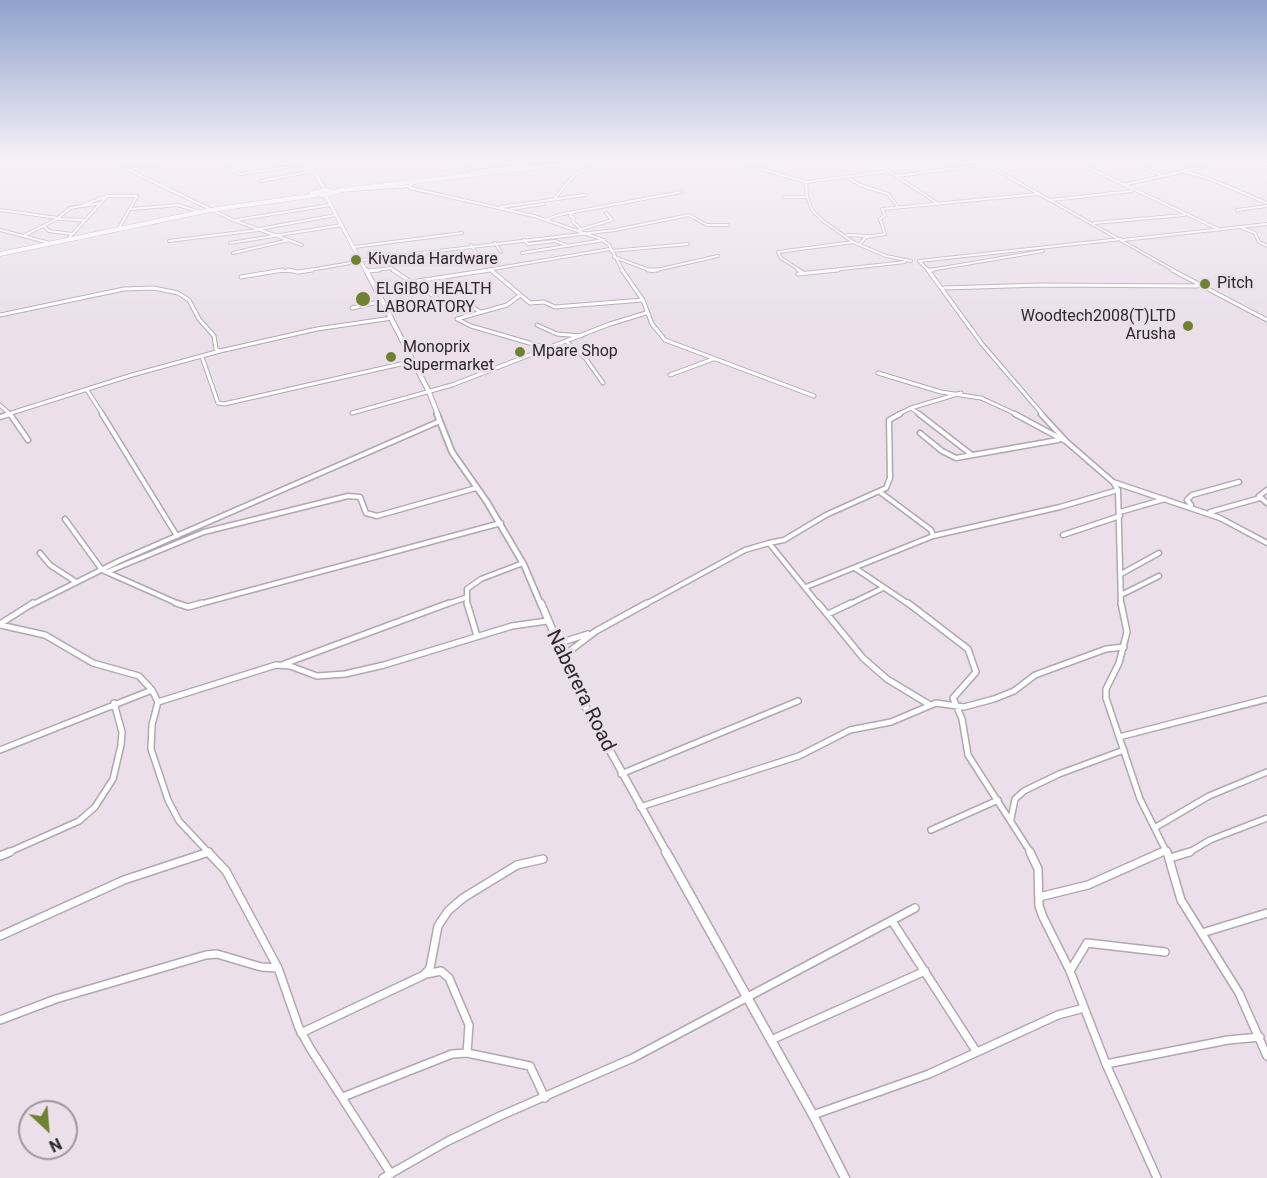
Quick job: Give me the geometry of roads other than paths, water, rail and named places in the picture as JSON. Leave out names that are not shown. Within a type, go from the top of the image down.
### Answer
[{"type":"main road","points":[[0,254],[185,215]]},
{"type":"street","points":[[36,215],[86,220]]},
{"type":"street","points":[[26,236],[61,215]]},
{"type":"street","points":[[68,239],[90,215]]},
{"type":"street","points":[[119,228],[126,215]]},
{"type":"street","points":[[221,215],[302,245]]},
{"type":"street","points":[[233,220],[251,215]]},
{"type":"street","points":[[170,241],[260,229],[336,215]]},
{"type":"street","name":"Naberera Road","points":[[336,215],[368,271],[414,361],[429,392],[452,452],[501,523],[523,563],[562,657],[621,774],[813,1115],[845,1178]]},
{"type":"street","points":[[526,215],[580,229],[604,240],[643,300],[646,313],[665,340],[814,396]]},
{"type":"street","points":[[546,220],[565,215]]},
{"type":"street","points":[[572,215],[573,222],[580,229]]},
{"type":"street","points":[[580,229],[612,219],[608,215]]},
{"type":"street","points":[[241,277],[286,269],[298,272],[362,260],[587,232],[689,215],[706,225],[728,225]]},
{"type":"street","points":[[818,215],[840,234],[859,245],[886,256],[910,261]]},
{"type":"street","points":[[859,245],[866,237],[885,233],[880,219],[883,215]]},
{"type":"street","points":[[1078,215],[1201,286],[1267,319]]},
{"type":"street","points":[[1093,223],[1186,215],[1218,229]]},
{"type":"street","points":[[853,242],[778,252],[781,258],[800,273],[1267,224]]},
{"type":"street","points":[[230,243],[342,225]]},
{"type":"street","points":[[44,226],[49,231],[72,234]]},
{"type":"street","points":[[1240,227],[1256,234],[1259,242],[1267,246]]},
{"type":"street","points":[[0,230],[50,243]]},
{"type":"street","points":[[354,247],[462,233]]},
{"type":"street","points":[[840,234],[856,237],[874,235]]},
{"type":"street","points":[[233,253],[291,239]]},
{"type":"street","points":[[524,240],[528,244],[555,241],[568,246]]},
{"type":"street","points":[[522,253],[604,240]]},
{"type":"street","points":[[495,243],[501,252]]},
{"type":"street","points":[[412,282],[610,250],[688,244]]},
{"type":"street","points":[[471,245],[477,254]]},
{"type":"street","points":[[1011,250],[1037,254]]},
{"type":"street","points":[[930,270],[1037,254],[1043,251]]},
{"type":"street","points":[[614,257],[652,271],[718,256]]},
{"type":"street","points":[[919,261],[930,270],[944,288],[982,344],[1068,443],[1113,482],[1118,490],[1121,595],[1127,632],[1124,647],[1106,694],[1140,799],[1170,858],[1181,900],[1239,993],[1267,1056]]},
{"type":"street","points":[[368,271],[391,268],[448,305],[468,305],[479,312]]},
{"type":"street","points":[[490,269],[530,303],[544,302],[555,307],[643,300]]},
{"type":"street","points":[[944,288],[1041,285],[1201,286]]},
{"type":"street","points":[[0,315],[124,289],[154,288],[178,293],[189,300],[199,319],[216,339],[216,349],[220,351]]},
{"type":"street","points":[[519,296],[507,305],[457,319],[471,326],[550,349]]},
{"type":"street","points":[[351,308],[383,301]]},
{"type":"street","points":[[352,413],[429,392],[550,349],[610,324],[646,313]]},
{"type":"street","points":[[0,417],[220,351],[317,329],[392,318]]},
{"type":"street","points":[[537,325],[557,334],[583,336]]},
{"type":"street","points":[[567,342],[586,359],[603,383]]},
{"type":"street","points":[[202,357],[218,403],[224,404],[378,370],[395,363],[414,361]]},
{"type":"street","points":[[670,375],[713,359]]},
{"type":"street","points":[[879,373],[942,392],[961,393],[1006,408],[1068,443]]},
{"type":"street","points":[[87,390],[177,536]]},
{"type":"street","points":[[562,657],[596,631],[745,550],[784,540],[826,515],[880,492],[886,488],[890,478],[889,420],[911,408],[961,393]]},
{"type":"street","points":[[0,405],[10,414],[28,440]]},
{"type":"street","points":[[911,408],[972,455]]},
{"type":"street","points":[[105,571],[177,536],[440,421]]},
{"type":"street","points":[[920,433],[950,456],[957,458],[1061,439]]},
{"type":"street","points":[[1113,482],[1207,513],[1267,543]]},
{"type":"street","points":[[1195,509],[1187,503],[1188,497],[1239,482]]},
{"type":"street","points":[[0,624],[76,582],[214,528],[348,496],[360,497],[366,513],[377,516],[476,488]]},
{"type":"street","points":[[806,587],[933,536],[1060,507],[1118,490]]},
{"type":"street","points":[[1260,498],[1260,494],[1267,490]]},
{"type":"street","points":[[880,492],[931,530],[933,536]]},
{"type":"street","points":[[1207,513],[1260,498]]},
{"type":"street","points":[[1260,498],[1267,503]]},
{"type":"street","points":[[1063,536],[1164,500]]},
{"type":"street","points":[[65,519],[105,571],[188,607],[501,523]]},
{"type":"street","points":[[769,543],[874,669],[930,705]]},
{"type":"street","points":[[40,553],[50,564],[76,582]]},
{"type":"street","points":[[1121,574],[1159,553]]},
{"type":"street","points":[[477,636],[465,598],[467,589],[474,582],[523,563]]},
{"type":"street","points":[[855,568],[918,610],[968,649],[976,672],[969,682],[954,694],[962,719],[968,755],[972,765],[1011,819],[1034,857],[1043,917],[1070,971],[1106,1064],[1157,1178]]},
{"type":"street","points":[[1121,595],[1159,576]]},
{"type":"street","points":[[828,614],[883,588]]},
{"type":"street","points":[[158,702],[282,664],[465,598]]},
{"type":"street","points":[[282,664],[317,676],[331,676],[384,665],[530,622],[547,621]]},
{"type":"street","points":[[0,624],[45,635],[93,663],[139,676],[152,690],[158,702],[150,735],[154,763],[175,814],[226,871],[278,968],[301,1033],[391,1174]]},
{"type":"street","points":[[556,644],[596,631]]},
{"type":"street","points":[[640,807],[799,756],[839,734],[891,722],[930,705],[944,703],[970,706],[994,699],[1014,691],[1035,675],[1107,649],[1124,647]]},
{"type":"street","points":[[0,750],[114,703],[152,690]]},
{"type":"street","points":[[1119,737],[1267,699]]},
{"type":"street","points":[[621,774],[798,701]]},
{"type":"street","points":[[0,856],[79,821],[95,807],[113,779],[121,745],[122,732],[114,703]]},
{"type":"street","points":[[1011,819],[1015,799],[1024,791],[1059,774],[1124,750]]},
{"type":"street","points":[[1156,827],[1202,799],[1267,772]]},
{"type":"street","points":[[931,830],[998,800]]},
{"type":"street","points":[[1170,858],[1186,854],[1210,840],[1267,818]]},
{"type":"street","points":[[1039,897],[1088,885],[1143,858],[1167,850]]},
{"type":"street","points":[[0,936],[124,880],[209,852]]},
{"type":"street","points":[[424,975],[430,968],[438,926],[448,911],[463,898],[517,866],[543,859]]},
{"type":"street","points":[[383,1178],[448,1141],[633,1058],[915,908]]},
{"type":"street","points":[[1202,933],[1267,913]]},
{"type":"street","points":[[892,921],[976,1051]]},
{"type":"street","points":[[1070,971],[1087,943],[1113,944],[1165,952]]},
{"type":"street","points":[[0,1020],[56,999],[206,955],[217,954],[261,967],[278,968]]},
{"type":"street","points":[[770,1041],[925,970]]},
{"type":"street","points":[[301,1033],[424,975],[441,971],[448,978],[469,1025],[467,1053]]},
{"type":"street","points":[[813,1115],[928,1074],[1058,1015],[1084,1008]]},
{"type":"street","points":[[1106,1064],[1228,1040],[1260,1038]]},
{"type":"street","points":[[343,1098],[402,1072],[452,1054],[467,1053],[530,1066],[545,1098]]},
{"type":"place","name":"Kivanda Hardware","points":[[356,260]]},
{"type":"place","name":"Pitch","points":[[1205,284]]},
{"type":"place","name":"ELGIBO HEALTH LABORATORY","points":[[363,299]]},
{"type":"place","name":"Woodtech2008(T)LTD Arusha","points":[[1188,326]]},
{"type":"place","name":"Mpare Shop","points":[[520,352]]},
{"type":"place","name":"Monoprix Supermarket","points":[[391,357]]}]
